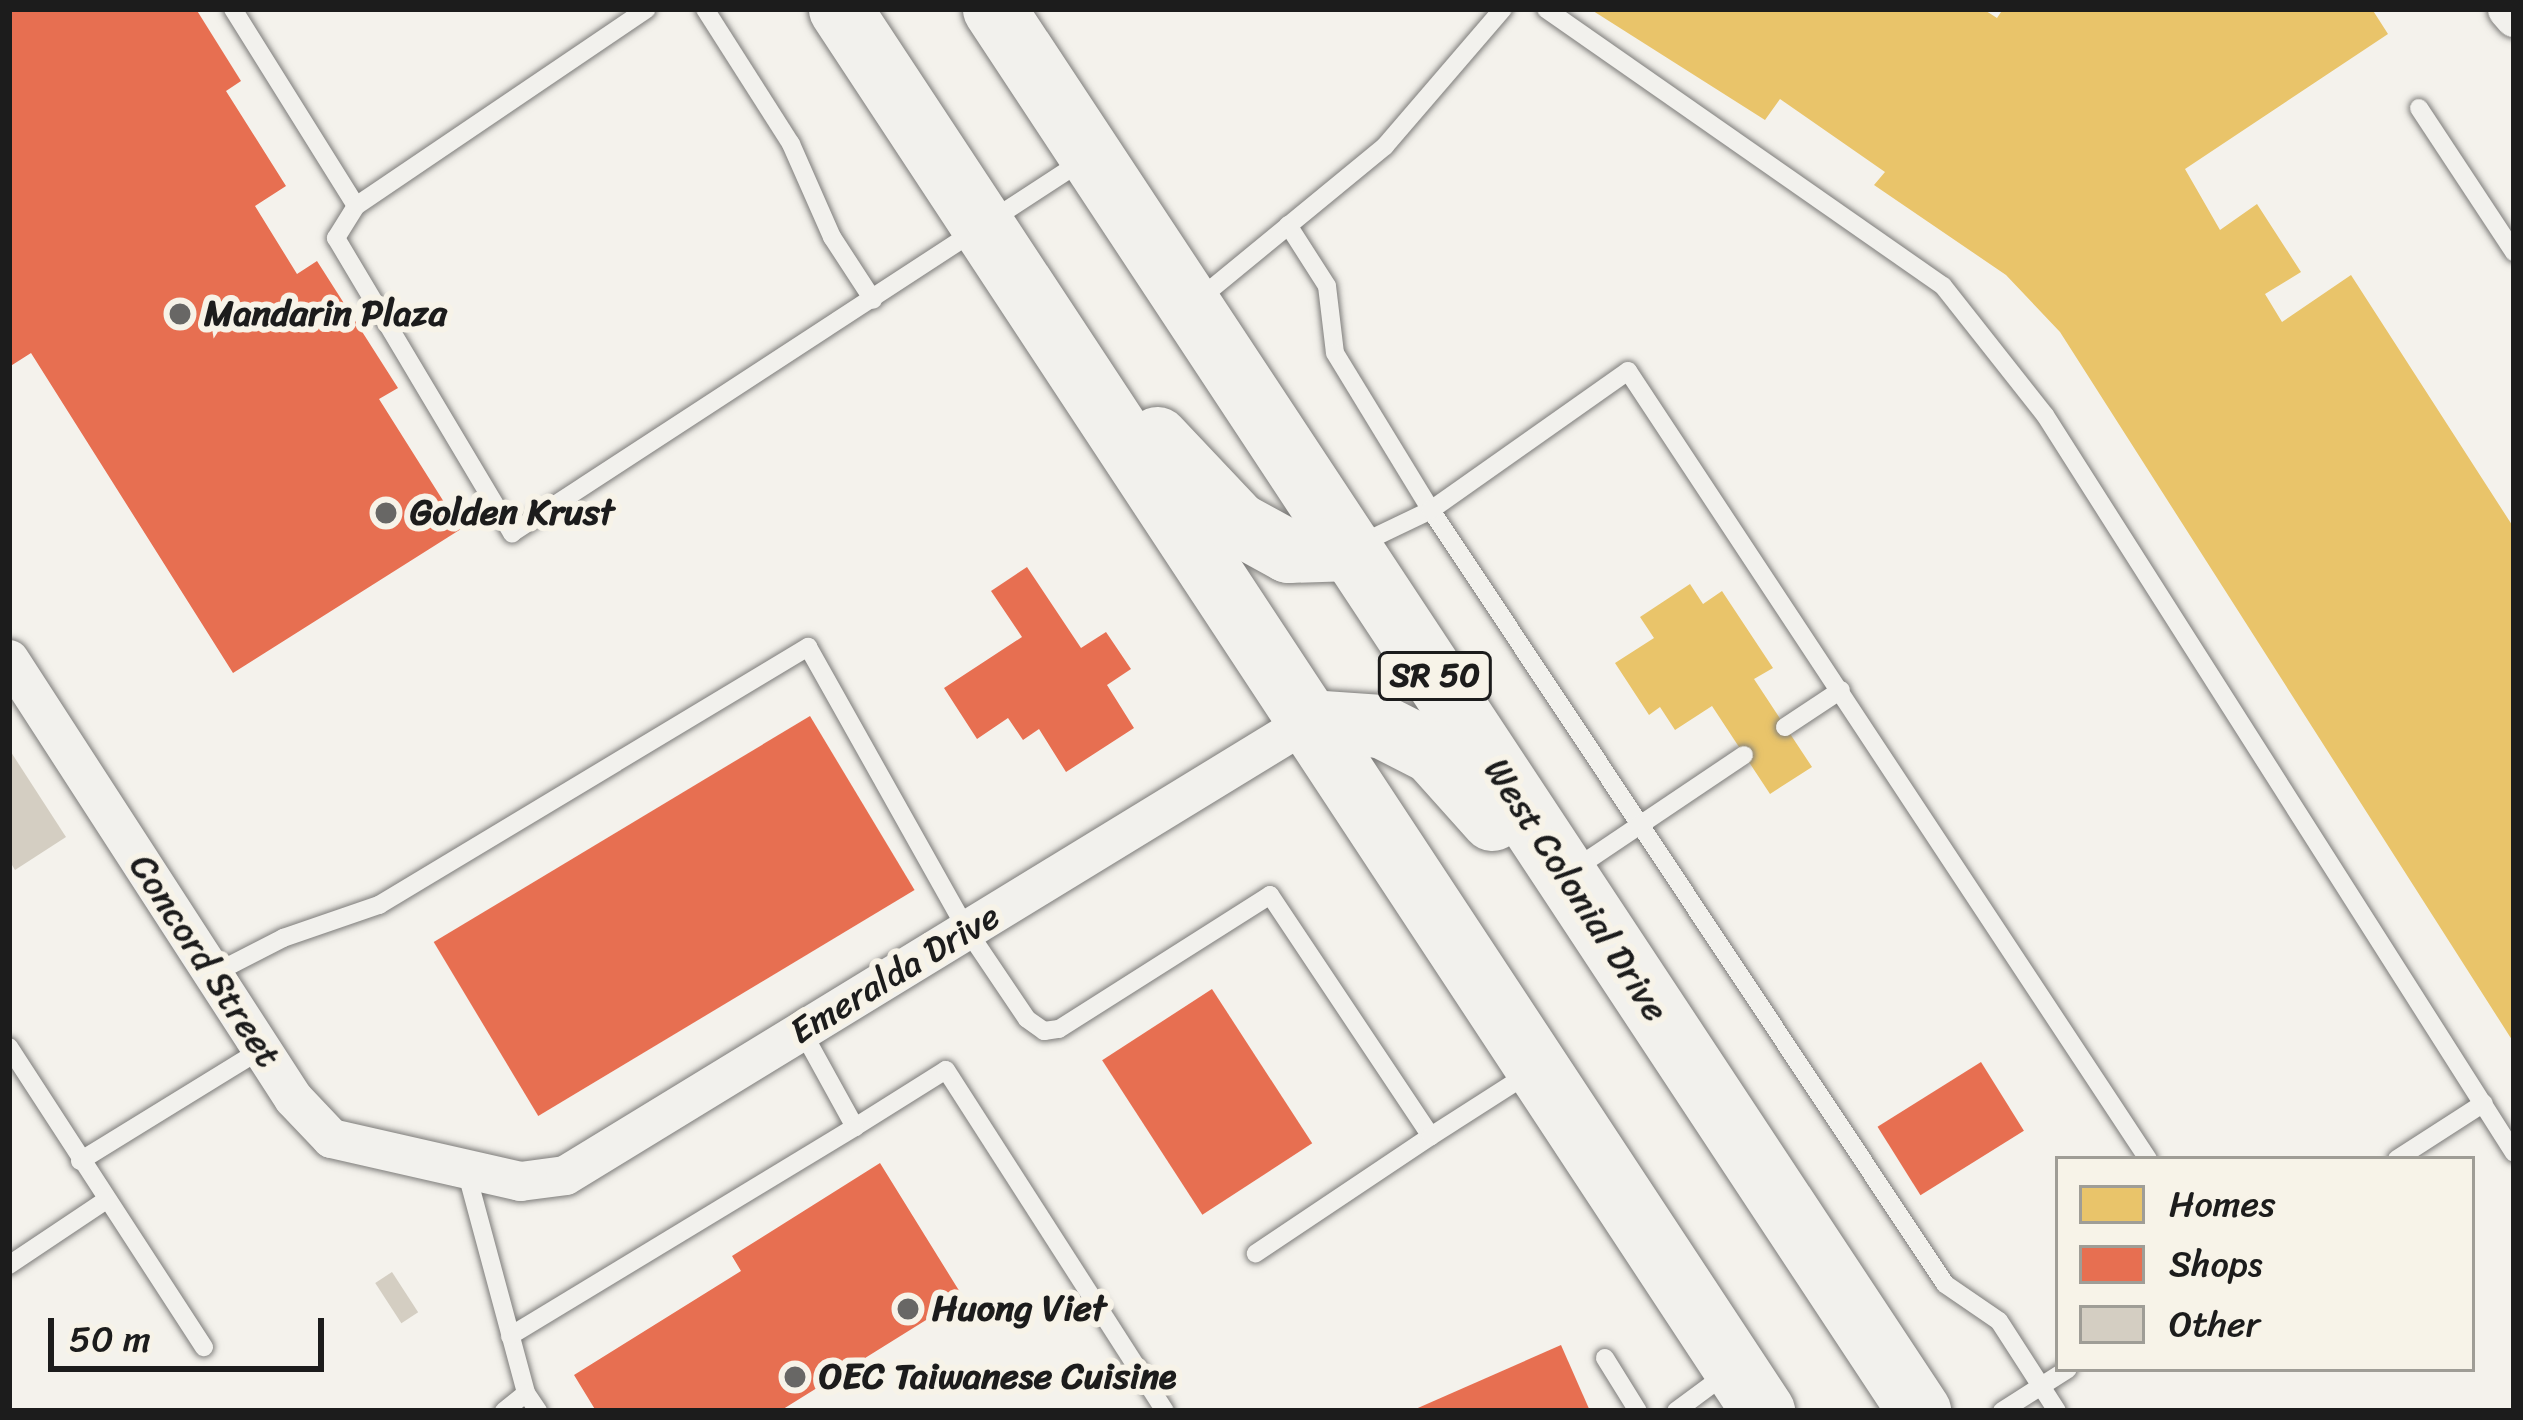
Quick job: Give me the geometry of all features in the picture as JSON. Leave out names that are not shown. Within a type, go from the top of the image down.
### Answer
[{"type":"highway","points":[[840,9],[1749,1389]]},
{"type":"highway","name":"West Colonial Drive","points":[[994,9],[1919,1411]]},
{"type":"highway","points":[[1033,305],[1237,523],[1288,551],[1351,549]]},
{"type":"highway","points":[[1308,721],[1381,726],[1432,752],[1623,962]]},
{"type":"street","points":[[2508,9],[2514,17]]},
{"type":"street","name":"Concord Street","points":[[9,659],[262,1049],[331,1138],[467,1174]]},
{"type":"street","name":"Emeralda Drive","points":[[467,1174],[520,1181],[566,1175],[1308,721]]},
{"type":"lane","points":[[233,9],[356,206]]},
{"type":"lane","points":[[647,9],[356,206],[336,238],[512,533],[1091,155]]},
{"type":"lane","points":[[705,9],[791,144],[832,237],[873,300]]},
{"type":"lane","points":[[1190,306],[1384,146],[1503,9]]},
{"type":"lane","points":[[1546,9],[1943,286],[2045,415],[2514,1153]]},
{"type":"lane","points":[[2420,108],[2514,251]]},
{"type":"lane","points":[[1288,225],[1327,286],[1335,353],[1431,510],[1945,1284],[2000,1321],[2057,1411]]},
{"type":"lane","points":[[1351,549],[1431,510],[1628,371],[2146,1156]]},
{"type":"lane","points":[[213,974],[283,938],[380,905],[808,647],[967,930],[1027,1018],[1044,1031],[1059,1029],[1270,895],[1431,1136]]},
{"type":"lane","points":[[1785,727],[1841,690]]},
{"type":"lane","points":[[1565,875],[1744,755]]},
{"type":"lane","points":[[802,1030],[855,1127]]},
{"type":"lane","points":[[9,1047],[203,1347]]},
{"type":"lane","points":[[80,1161],[262,1049]]},
{"type":"lane","points":[[1256,1253],[1538,1068]]},
{"type":"lane","points":[[510,1336],[946,1070],[1165,1411]]},
{"type":"lane","points":[[2402,1156],[2484,1103]]},
{"type":"lane","points":[[467,1174],[526,1393],[538,1411]]},
{"type":"lane","points":[[9,1264],[106,1200]]},
{"type":"lane","points":[[1605,1358],[1638,1411]]},
{"type":"lane","points":[[2002,1411],[2063,1372]]},
{"type":"lane","points":[[1676,1411],[1749,1389]]},
{"type":"lane","points":[[504,1411],[526,1393]]},
{"type":"building: Homes","points":[[1590,9],[1983,9],[1997,18],[2003,9],[2372,9],[2388,34],[2185,169],[2220,230],[2257,204],[2301,272],[2265,294],[2282,322],[2351,275],[2514,528],[2514,1043],[2060,332],[2006,275],[1874,185],[1885,172],[1780,99],[1765,120]]},
{"type":"building: Homes","points":[[1690,584],[1703,604],[1722,591],[1773,668],[1754,679],[1812,767],[1770,794],[1712,706],[1675,730],[1660,707],[1649,715],[1615,663],[1654,638],[1640,617]]},
{"type":"building: Shops","name":"Mandarin Plaza","points":[[9,9],[196,9],[241,81],[226,91],[286,186],[255,206],[297,274],[317,261],[398,388],[379,399],[461,529],[233,673],[31,353],[9,367]]},
{"type":"building: Shops","points":[[1027,567],[1081,648],[1106,632],[1131,669],[1107,685],[1134,728],[1066,772],[1039,729],[1023,740],[1008,718],[977,739],[944,688],[1022,637],[991,591]]},
{"type":"building: Shops","points":[[810,716],[915,890],[538,1116],[434,942]]},
{"type":"building: Shops","points":[[1212,989],[1312,1143],[1202,1215],[1102,1060]]},
{"type":"building: Shops","points":[[1981,1062],[2024,1131],[1920,1195],[1878,1127]]},
{"type":"building: Shops","points":[[880,1163],[963,1297],[780,1411],[596,1411],[574,1375],[741,1271],[732,1256]]},
{"type":"building: Shops","points":[[1561,1345],[1590,1411],[1411,1411]]},
{"type":"building: Other","points":[[9,749],[66,837],[15,870],[9,860]]},
{"type":"building: Other","points":[[392,1272],[418,1312],[401,1323],[375,1283]]},
{"type":"place","name":"Mandarin Plaza","points":[[180,314]]},
{"type":"place","name":"Golden Krust","points":[[386,513]]},
{"type":"place","name":"Huong Viet","points":[[908,1309]]},
{"type":"place","name":"OEC Taiwanese Cuisine","points":[[795,1377]]}]
